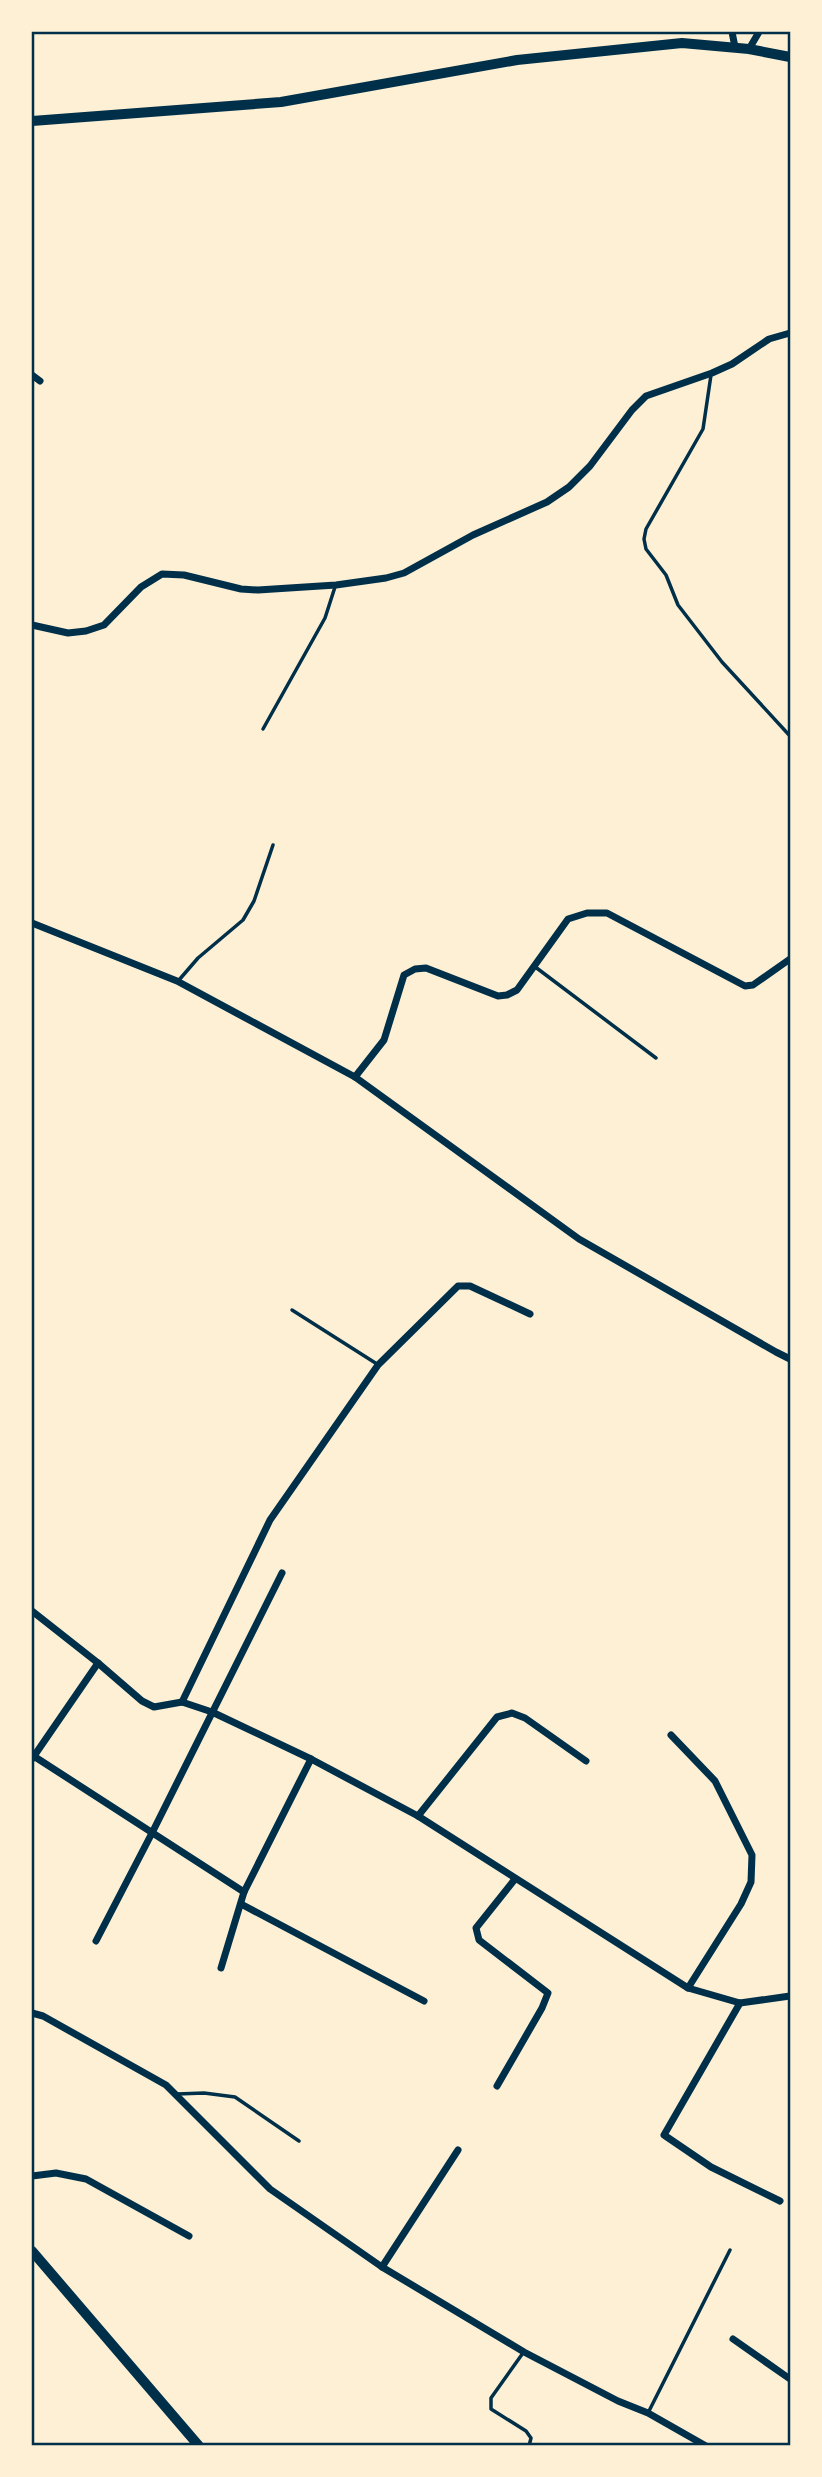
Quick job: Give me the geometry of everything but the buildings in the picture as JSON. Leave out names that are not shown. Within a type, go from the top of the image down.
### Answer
[{"type":"street","points":[[732,32],[735,47]]},
{"type":"street","points":[[749,49],[759,32]]},
{"type":"street","points":[[32,121],[281,102],[517,60],[682,43],[735,47],[790,57]]},
{"type":"street","points":[[32,625],[68,633],[104,625],[141,586],[162,574],[184,575],[241,589],[336,585],[404,573],[473,534],[547,502],[569,487],[590,466],[632,410],[646,396],[712,373],[732,364],[769,340],[790,333]]},
{"type":"street","points":[[32,375],[40,381]]},
{"type":"street","points":[[355,1077],[384,1040],[404,975],[415,969],[426,968],[498,996],[507,995],[517,990],[568,919],[587,913],[607,913],[745,986],[753,985],[790,960]]},
{"type":"street","points":[[32,923],[177,981],[355,1077],[579,1239],[790,1359]]},
{"type":"street","points":[[182,1702],[270,1520],[378,1365],[458,1286],[470,1286],[530,1314]]},
{"type":"street","points":[[96,1941],[282,1573]]},
{"type":"street","points":[[32,1611],[98,1662],[142,1702],[154,1707],[182,1702],[212,1712],[311,1759],[418,1816],[688,1988],[740,2003],[790,1996]]},
{"type":"street","points":[[98,1662],[32,1757],[244,1892]]},
{"type":"street","points":[[418,1816],[498,1717],[512,1713],[526,1717],[586,1761]]},
{"type":"street","points":[[671,1735],[715,1781],[752,1856],[751,1882],[741,1904],[688,1988]]},
{"type":"street","points":[[221,1968],[244,1892],[311,1759]]},
{"type":"street","points":[[497,2086],[548,1993],[479,1940],[476,1928],[515,1879]]},
{"type":"street","points":[[241,1904],[424,2001]]},
{"type":"street","points":[[740,2003],[664,2135],[711,2167],[780,2201]]},
{"type":"street","points":[[32,2013],[43,2016],[166,2085],[270,2189],[382,2267],[524,2352],[648,2413],[706,2445]]},
{"type":"street","points":[[382,2267],[458,2150]]},
{"type":"street","points":[[32,2176],[56,2174],[86,2179],[189,2236]]},
{"type":"street","points":[[32,2251],[199,2445]]},
{"type":"street","points":[[733,2339],[790,2379]]},
{"type":"lane","points":[[712,373],[703,429],[646,529],[646,550],[666,575],[678,605],[722,662],[790,736]]},
{"type":"lane","points":[[263,729],[325,618],[336,585]]},
{"type":"lane","points":[[177,981],[198,958],[243,920],[254,901],[273,845]]},
{"type":"lane","points":[[534,966],[656,1058]]},
{"type":"lane","points":[[292,1310],[378,1365]]},
{"type":"lane","points":[[175,2094],[235,2096],[299,2141]]},
{"type":"lane","points":[[648,2413],[730,2250]]},
{"type":"lane","points":[[524,2352],[489,2404],[491,2409],[526,2431],[531,2438],[529,2445]]}]
